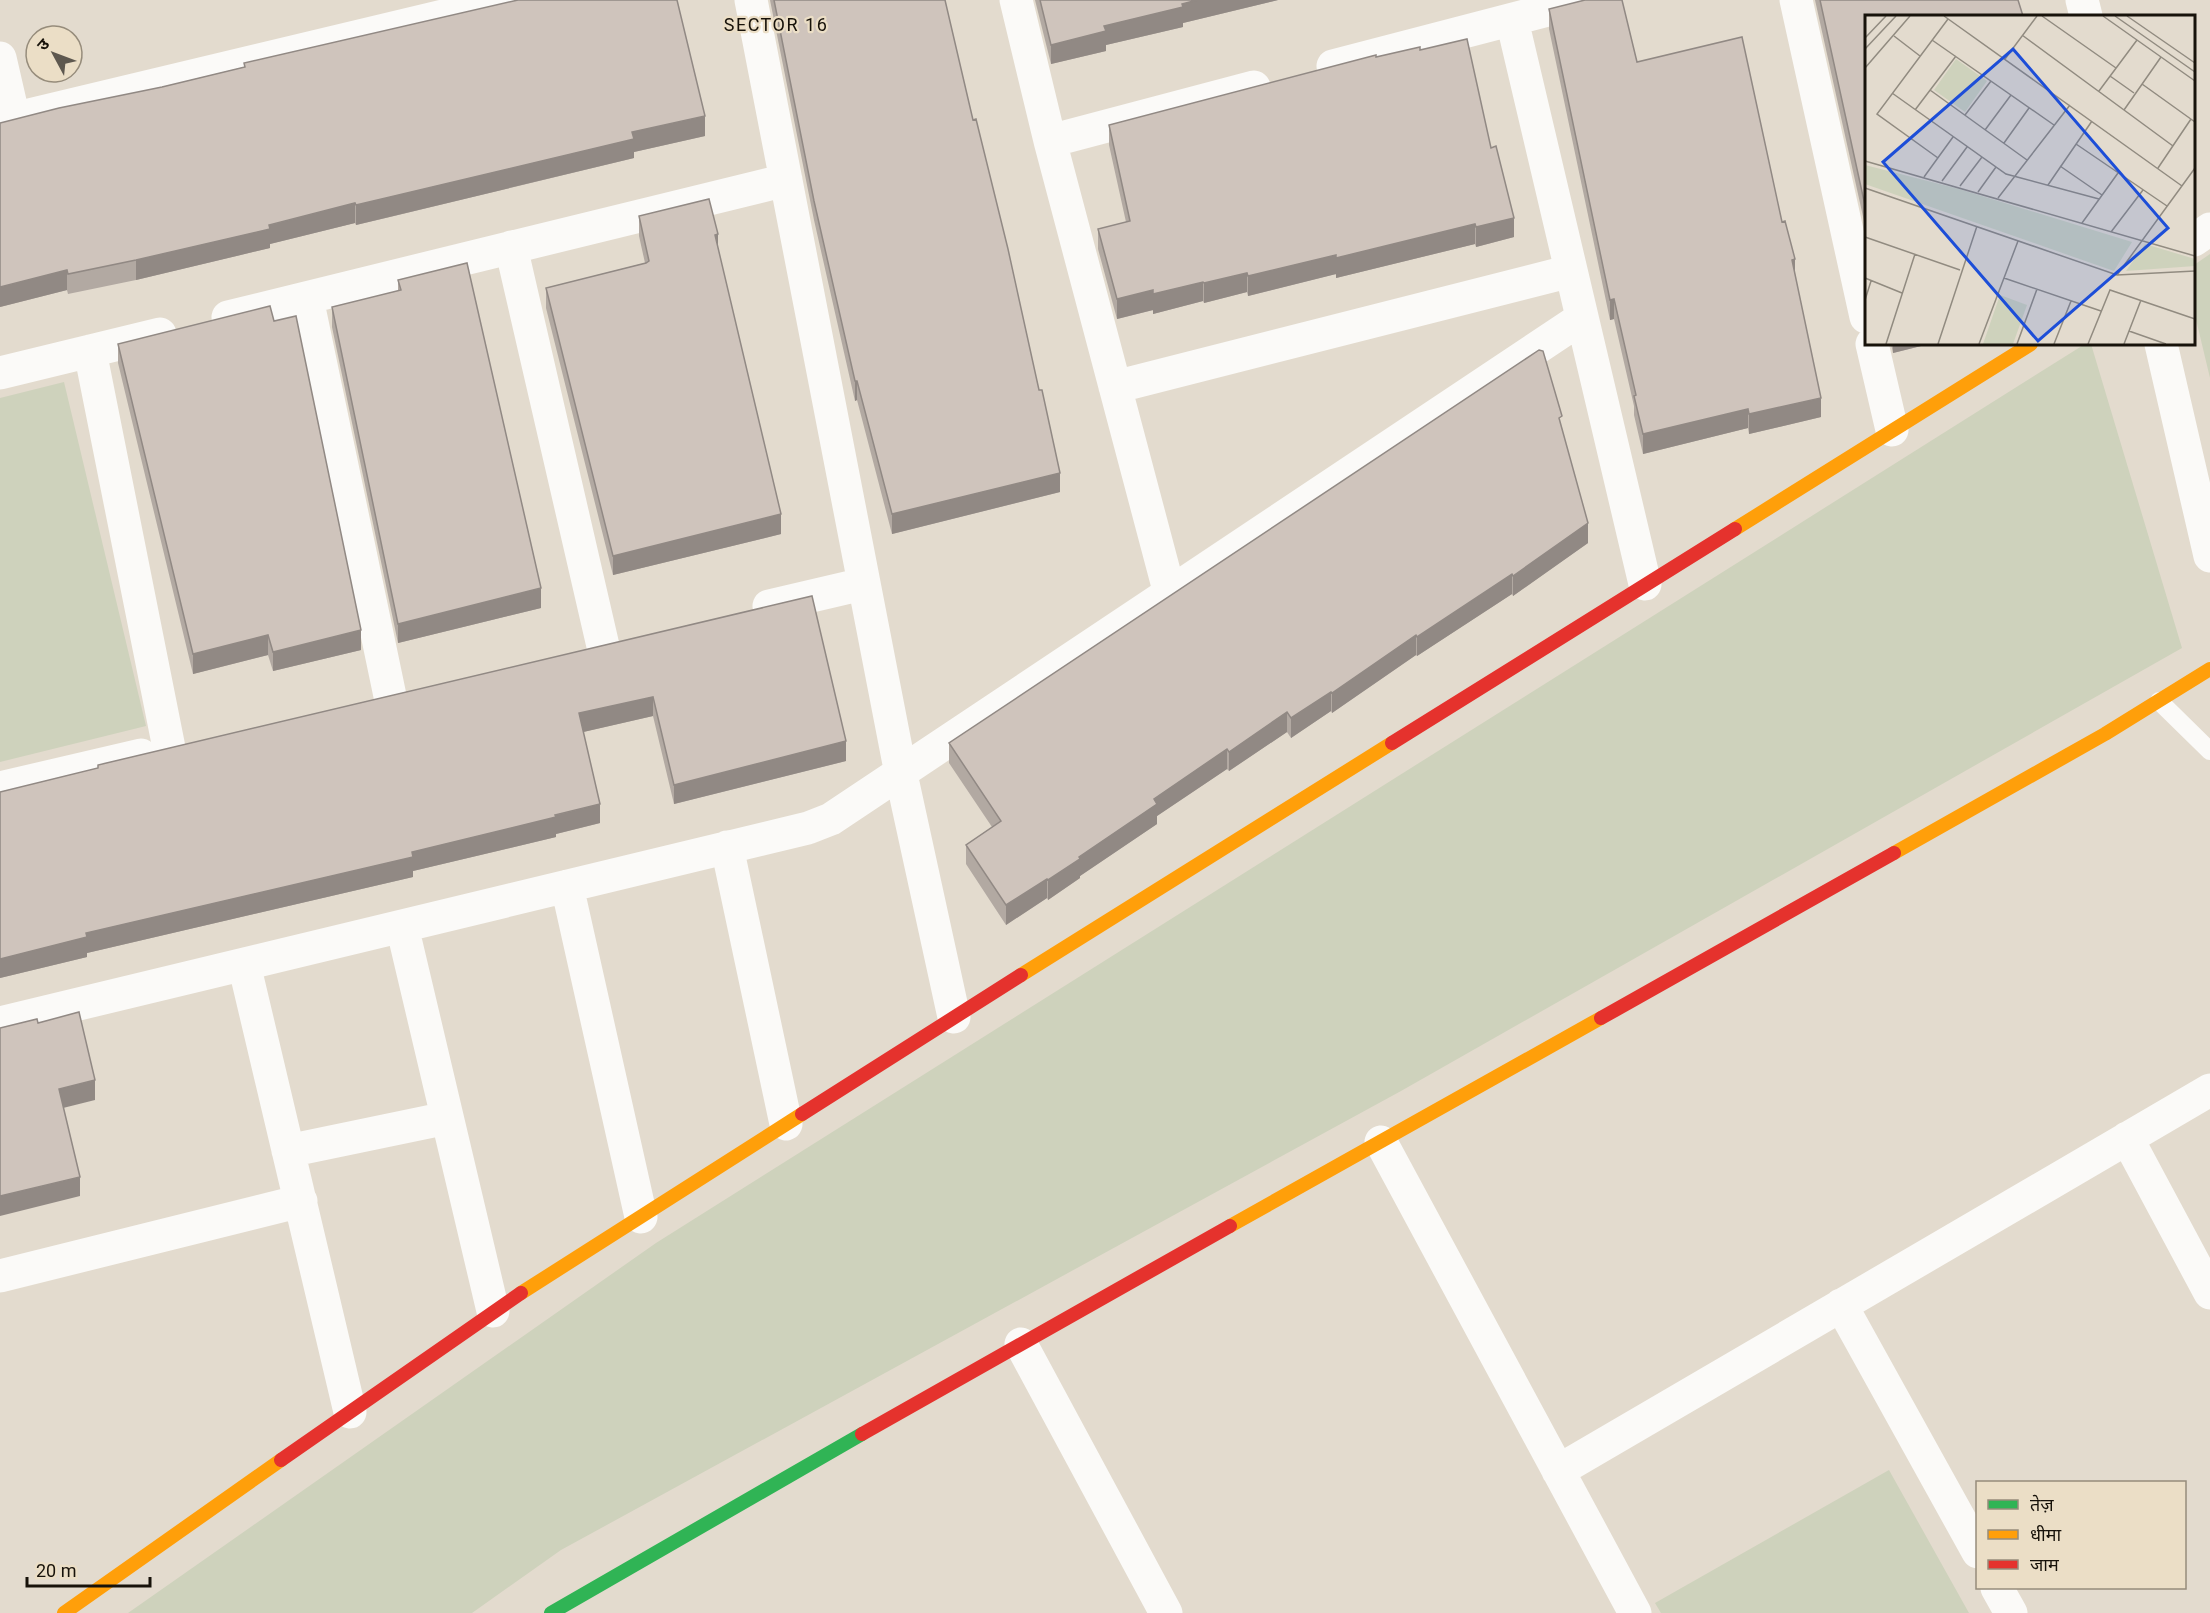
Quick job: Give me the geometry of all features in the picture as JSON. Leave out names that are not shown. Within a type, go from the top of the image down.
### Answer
[{"type":"street","points":[[0,58],[7,121],[510,0]]},
{"type":"street","points":[[751,0],[863,584],[901,774],[954,1017]]},
{"type":"street","points":[[1016,0],[1050,141],[1170,594]]},
{"type":"street","points":[[1050,141],[1586,0]]},
{"type":"street","points":[[1796,0],[1865,312]]},
{"type":"street","points":[[2082,0],[2086,15]]},
{"type":"street","points":[[1512,20],[1645,584]]},
{"type":"street","points":[[0,373],[786,180]]},
{"type":"street","points":[[2195,239],[2210,229]]},
{"type":"street","points":[[511,247],[603,646]]},
{"type":"street","points":[[1115,387],[1571,271]]},
{"type":"street","points":[[306,298],[378,699],[424,688]]},
{"type":"street","points":[[0,1023],[807,828],[831,819],[1582,318]]},
{"type":"street","points":[[1872,345],[1892,430]]},
{"type":"street","points":[[64,1613],[493,1311],[954,1017],[2029,345]]},
{"type":"street","points":[[2161,345],[2210,556]]},
{"type":"street","points":[[0,788],[180,745],[90,351]]},
{"type":"street","points":[[739,613],[863,584]]},
{"type":"street","points":[[569,654],[637,638]]},
{"type":"street","points":[[551,1613],[1021,1344],[2105,734],[2210,669]]},
{"type":"street","points":[[727,847],[786,1124]]},
{"type":"street","points":[[567,886],[641,1217]]},
{"type":"street","points":[[402,926],[493,1311]]},
{"type":"street","points":[[244,964],[350,1412]]},
{"type":"street","points":[[1558,1471],[2210,1090]]},
{"type":"street","points":[[288,1151],[447,1118]]},
{"type":"street","points":[[2127,1138],[2210,1293]]},
{"type":"street","points":[[1382,1142],[1635,1613]]},
{"type":"street","points":[[0,1276],[301,1201]]},
{"type":"street","points":[[1841,1305],[1976,1550]]},
{"type":"street","points":[[1021,1344],[1166,1613]]},
{"type":"street","points":[[1998,1589],[2011,1613]]},
{"type":"lane","points":[[2159,701],[2210,751]]},
{"type":"green space","points":[[2210,254],[2210,378],[2195,315],[2195,264]]},
{"type":"green space","points":[[2083,345],[2091,345],[2182,648],[1401,1091],[561,1550],[472,1613],[128,1613],[656,1243]]},
{"type":"green space","points":[[64,382],[146,726],[0,762],[0,398]]},
{"type":"green space","points":[[1889,1470],[1969,1613],[1661,1613],[1655,1603]]},
{"type":"building","points":[[518,0],[677,0],[705,116],[632,132],[634,139],[356,205],[355,203],[269,225],[270,229],[68,274],[67,270],[0,287],[0,123],[59,108],[162,87],[245,67],[244,63]]},
{"type":"building","points":[[774,0],[945,0],[973,120],[976,119],[1008,249],[1060,473],[892,514],[857,381],[855,381],[814,201]]},
{"type":"building","points":[[1040,0],[1197,0],[1182,4],[1183,7],[1104,26],[1106,31],[1051,45]]},
{"type":"building","points":[[1585,0],[1622,0],[1637,62],[1742,37],[1782,222],[1785,221],[1795,259],[1792,260],[1821,398],[1749,414],[1748,409],[1643,434],[1614,299],[1610,300],[1549,9]]},
{"type":"building","points":[[1820,0],[2018,0],[2023,15],[1865,15],[1865,205]]},
{"type":"building","points":[[1467,39],[1491,148],[1496,146],[1514,218],[1476,227],[1475,224],[1336,258],[1336,255],[1248,276],[1247,273],[1153,294],[1153,290],[1117,299],[1098,229],[1130,221],[1109,125],[1376,55],[1376,57],[1420,47],[1420,50]]},
{"type":"building","points":[[709,199],[718,234],[715,235],[781,514],[613,556],[546,288],[646,263],[649,261],[639,216]]},
{"type":"building","points":[[467,263],[541,588],[398,624],[332,307],[401,290],[398,280]]},
{"type":"building","points":[[270,306],[274,321],[296,316],[361,630],[273,652],[268,635],[193,654],[118,344]]},
{"type":"building","points":[[1539,350],[1543,351],[1562,416],[1559,418],[1588,523],[1513,576],[1512,574],[1417,637],[1416,635],[1332,693],[1291,718],[1287,712],[1229,752],[1227,749],[1154,799],[1157,804],[1079,857],[1080,859],[1006,905],[966,845],[1001,821],[949,743]]},
{"type":"building","points":[[812,596],[846,741],[674,785],[653,697],[579,713],[600,804],[412,852],[413,857],[86,933],[87,937],[0,959],[0,792],[98,768],[98,765]]},
{"type":"building","points":[[79,1012],[95,1080],[59,1089],[80,1177],[0,1196],[0,1028],[37,1019],[38,1023]]},
{"type":"traffic: fast","points":[[551,1613],[862,1434]]},
{"type":"traffic: slow","points":[[1735,529],[2029,345]]},
{"type":"traffic: slow","points":[[1894,853],[2105,734],[2210,669]]},
{"type":"traffic: slow","points":[[1021,975],[1392,743]]},
{"type":"traffic: slow","points":[[1230,1226],[1601,1018]]},
{"type":"traffic: slow","points":[[521,1293],[802,1114]]},
{"type":"traffic: slow","points":[[64,1613],[281,1460]]},
{"type":"traffic: jam","points":[[1392,743],[1735,529]]},
{"type":"traffic: jam","points":[[1601,1018],[1894,853]]},
{"type":"traffic: jam","points":[[802,1114],[1021,975]]},
{"type":"traffic: jam","points":[[862,1434],[1230,1226]]},
{"type":"traffic: jam","points":[[281,1460],[521,1293]]},
{"type":"district","name":"SECTOR 16","points":[[776,25]]}]
